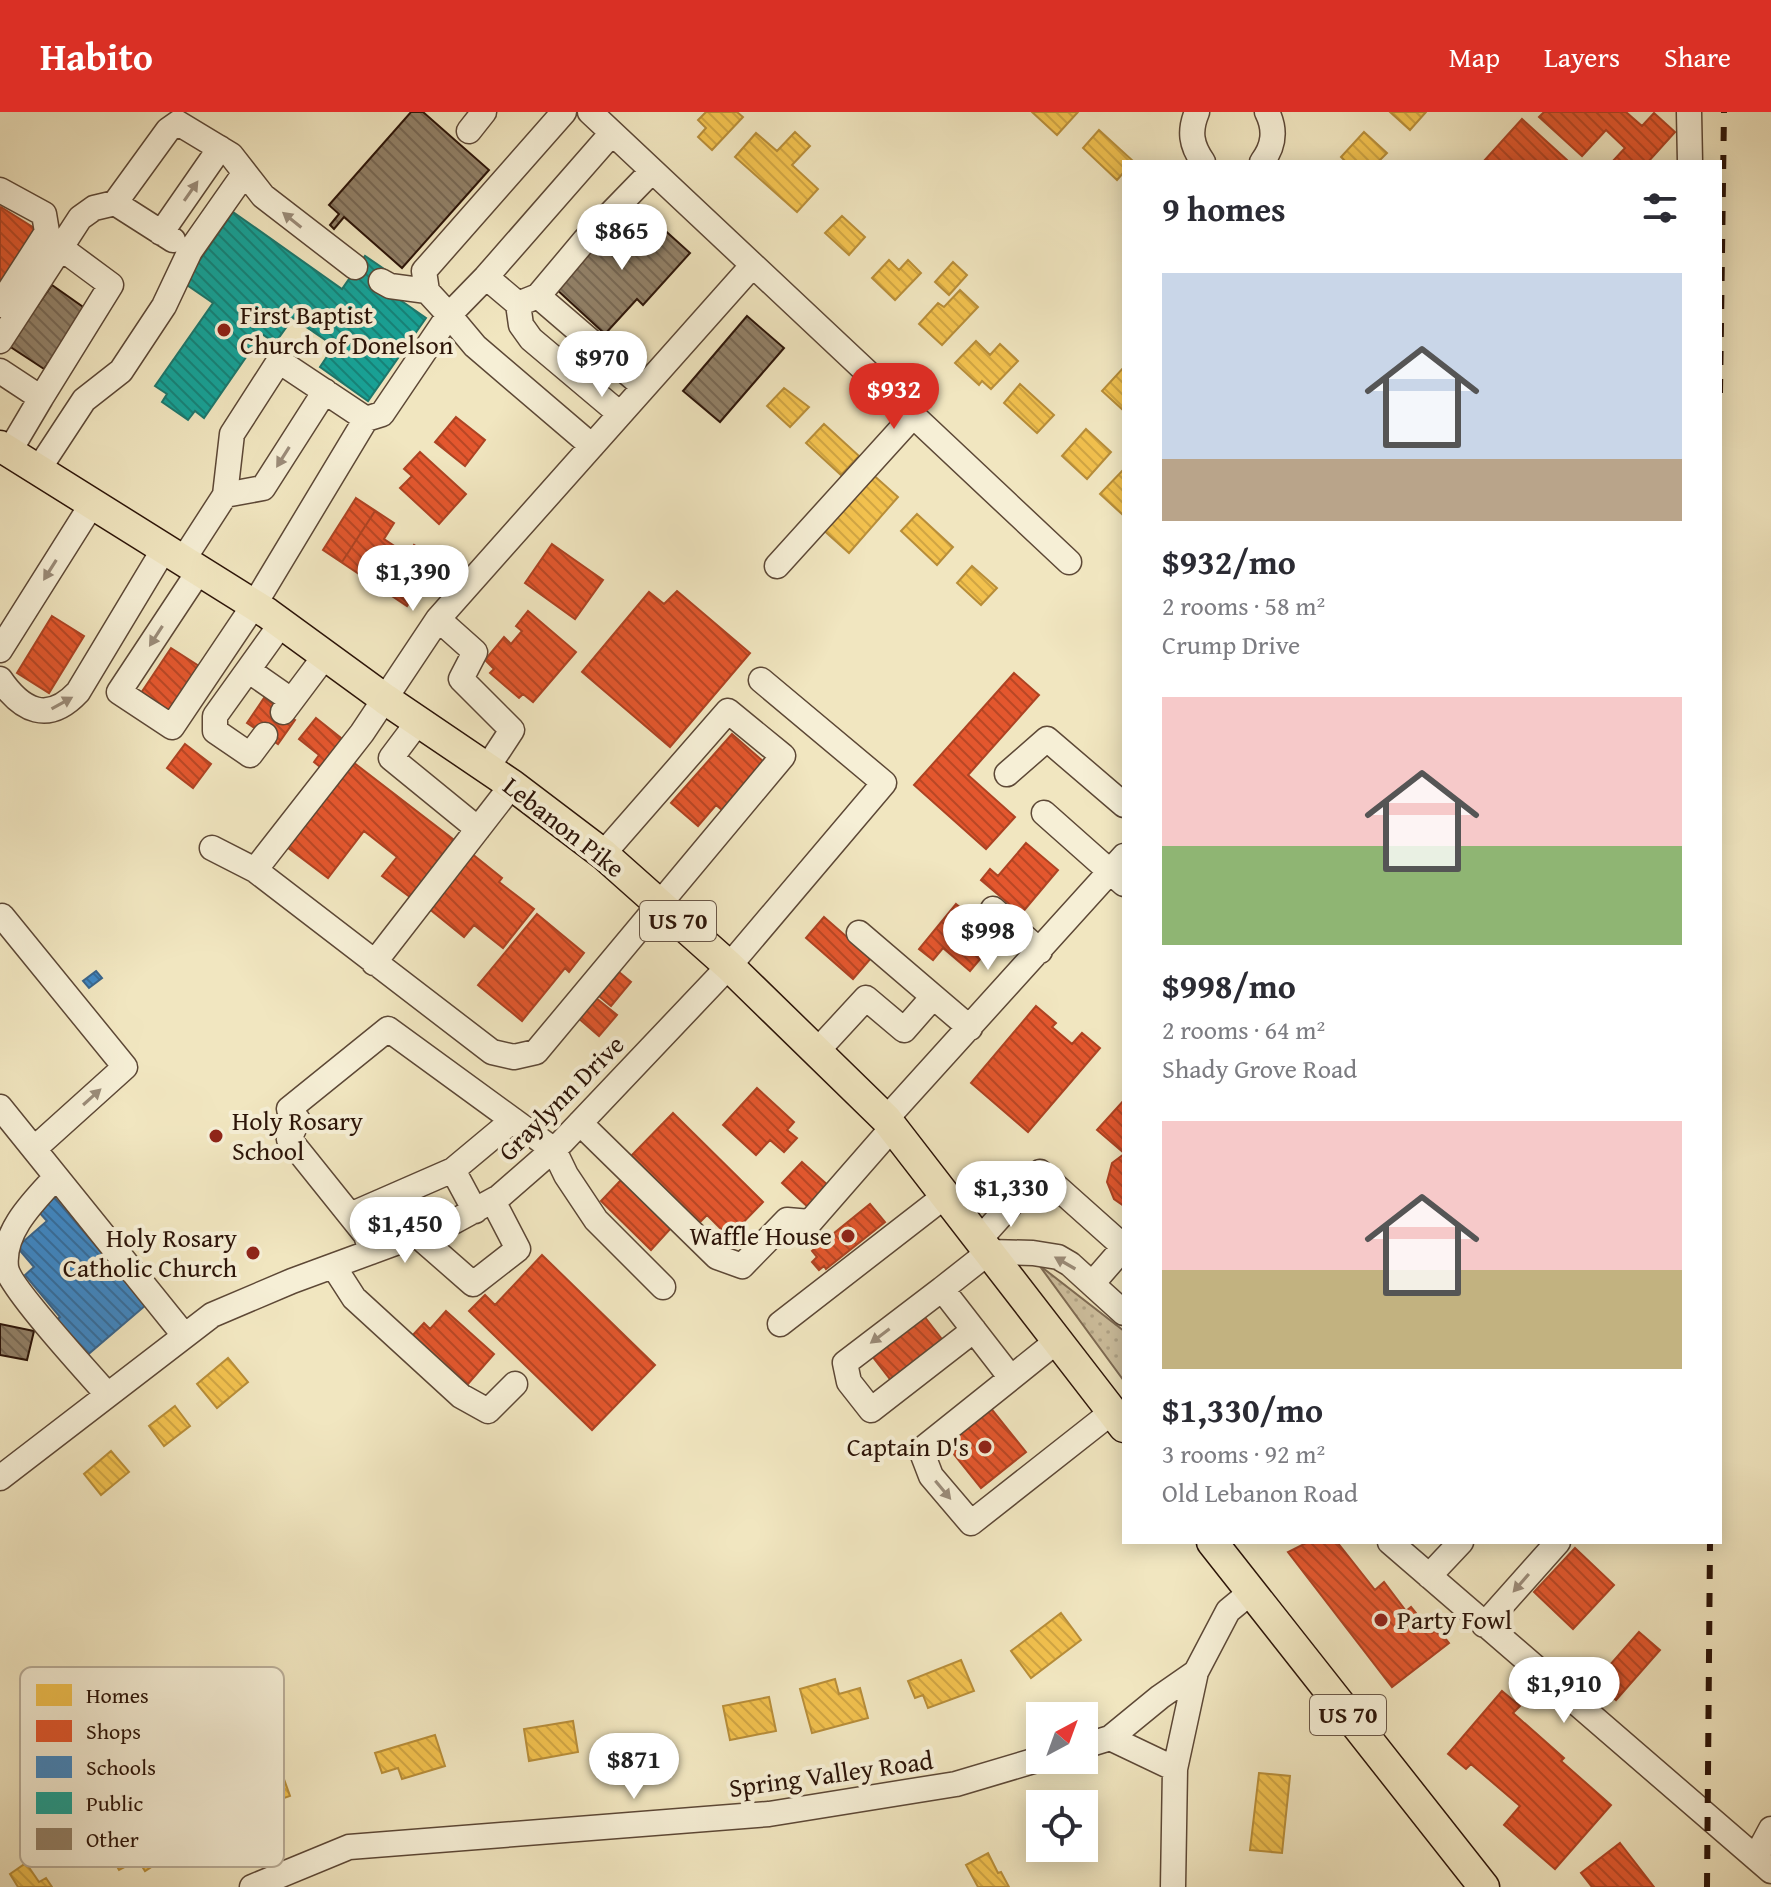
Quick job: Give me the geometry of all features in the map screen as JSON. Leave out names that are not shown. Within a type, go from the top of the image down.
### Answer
[{"type":"main road","name":"Lebanon Pike","points":[[5,449],[254,605],[418,722],[500,776],[603,854],[729,966],[890,1123],[1118,1420]]},
{"type":"main road","name":"US 70","points":[[1214,1544],[1484,1887]]},
{"type":"street","points":[[469,131],[484,112]]},
{"type":"street","points":[[564,112],[424,271],[427,291],[475,346],[592,446]]},
{"type":"street","points":[[590,112],[1069,562]]},
{"type":"street","points":[[1197,112],[1192,139],[1202,160]]},
{"type":"street","points":[[1263,160],[1273,136],[1272,122],[1267,112]]},
{"type":"street","points":[[1689,112],[1690,160]]},
{"type":"street","points":[[0,341],[86,212],[115,203],[173,125],[183,124],[231,155],[263,196],[355,267]]},
{"type":"street","points":[[182,560],[119,692],[172,727],[254,605],[366,419],[382,414],[449,315],[612,133]]},
{"type":"street","points":[[161,233],[220,148]]},
{"type":"street","points":[[620,414],[531,339],[521,325],[528,300],[652,171]]},
{"type":"street","points":[[38,470],[84,400],[121,371],[164,306],[190,251],[244,174]]},
{"type":"street","points":[[0,190],[44,214],[47,232],[0,305]]},
{"type":"street","points":[[115,203],[190,251]]},
{"type":"street","points":[[5,449],[41,398],[111,285],[61,248]]},
{"type":"street","points":[[255,870],[362,733],[438,619],[752,266]]},
{"type":"street","points":[[486,277],[528,300],[644,387]]},
{"type":"street","points":[[381,281],[390,286],[427,291]]},
{"type":"street","points":[[0,679],[24,705],[40,712],[68,703],[78,692],[182,560],[225,495],[232,434],[279,361],[366,419]]},
{"type":"street","points":[[0,371],[41,398]]},
{"type":"street","points":[[225,495],[263,488],[325,391]]},
{"type":"street","points":[[777,566],[913,416]]},
{"type":"street","points":[[0,650],[92,504]]},
{"type":"street","points":[[374,963],[478,829],[500,776],[512,730],[461,679],[475,652],[438,619]]},
{"type":"street","points":[[265,735],[250,755],[215,731],[215,716],[281,624]]},
{"type":"street","points":[[248,670],[287,706],[325,656]]},
{"type":"street","name":"Graylynn Drive","points":[[3,1472],[212,1315],[455,1221],[484,1206],[554,1150],[580,1123],[729,966],[884,783],[761,680]]},
{"type":"street","points":[[212,848],[255,870],[492,1052],[514,1057],[536,1052],[783,756],[728,711],[603,854]]},
{"type":"street","points":[[418,722],[391,758],[478,829]]},
{"type":"street","points":[[1007,774],[1047,739],[1122,803]]},
{"type":"street","points":[[580,1123],[717,1257],[742,1266],[787,1220],[810,1222],[970,1028],[1119,871],[1044,813]]},
{"type":"street","points":[[993,909],[1040,951]]},
{"type":"street","points":[[0,917],[125,1067],[34,1149]]},
{"type":"street","points":[[859,933],[970,1028]]},
{"type":"street","points":[[817,1051],[866,998],[904,1030],[933,997]]},
{"type":"street","points":[[371,1252],[366,1235],[289,1139],[298,1120],[289,1109],[388,1029],[554,1150],[566,1175],[596,1220],[663,1287]]},
{"type":"street","points":[[0,1107],[184,1335]]},
{"type":"street","points":[[350,1215],[453,1170],[513,1120]]},
{"type":"street","points":[[417,1235],[473,1284],[518,1249],[453,1170]]},
{"type":"street","points":[[974,1330],[871,1410],[849,1382],[845,1363],[942,1289],[984,1246],[1040,1172],[1122,1245]]},
{"type":"street","points":[[56,1177],[18,1222],[8,1249],[6,1269],[68,1351],[107,1394]]},
{"type":"street","points":[[780,1324],[945,1196]]},
{"type":"street","points":[[984,1246],[1058,1257],[1070,1264],[1122,1311]]},
{"type":"street","points":[[1092,1284],[1122,1249]]},
{"type":"street","points":[[334,1267],[354,1298],[461,1396],[488,1411],[515,1384]]},
{"type":"street","points":[[942,1289],[1011,1378]]},
{"type":"street","points":[[1057,1341],[921,1450],[931,1476],[971,1523],[1059,1453],[1118,1420]]},
{"type":"street","points":[[1392,1544],[1763,1864],[1771,1829]]},
{"type":"street","points":[[1429,1576],[1459,1544]]},
{"type":"street","points":[[1484,1625],[1545,1546]]},
{"type":"street","points":[[1173,1887],[1175,1769],[1196,1672],[1228,1611],[1251,1592]]},
{"type":"street","points":[[1098,1742],[1110,1738],[1196,1672]]},
{"type":"street","points":[[1110,1738],[1175,1769]]},
{"type":"street","name":"Spring Valley Road","points":[[252,1887],[349,1847],[769,1814],[956,1784],[1026,1763]]},
{"type":"shaded area","points":[[1039,1265],[1122,1329],[1122,1378]]},
{"type":"building: Homes","points":[[706,112],[737,112],[743,117],[712,150],[698,137],[706,128],[698,120]]},
{"type":"building: Homes","points":[[1032,112],[1078,112],[1057,135]]},
{"type":"building: Homes","points":[[1390,112],[1426,112],[1410,130]]},
{"type":"building: Homes","points":[[1099,130],[1132,160],[1122,160],[1122,174],[1117,180],[1083,148]]},
{"type":"building: Homes","points":[[795,132],[810,146],[792,165],[818,189],[797,212],[735,157],[756,133],[777,151]]},
{"type":"building: Homes","points":[[1364,132],[1387,153],[1380,160],[1344,160],[1341,157]]},
{"type":"building: Homes","points":[[842,216],[865,237],[849,255],[825,233]]},
{"type":"building: Homes","points":[[889,260],[899,270],[908,260],[921,273],[895,300],[872,278]]},
{"type":"building: Homes","points":[[953,262],[967,275],[949,295],[935,282]]},
{"type":"building: Homes","points":[[960,290],[978,307],[942,345],[919,324],[938,303],[944,307]]},
{"type":"building: Homes","points":[[976,341],[990,355],[1000,344],[1018,361],[991,389],[982,381],[979,385],[955,363]]},
{"type":"building: Homes","points":[[1122,369],[1122,409],[1102,391]]},
{"type":"building: Homes","points":[[1020,384],[1054,415],[1037,433],[1004,403]]},
{"type":"building: Homes","points":[[784,388],[809,407],[790,427],[767,406]]},
{"type":"building: Homes","points":[[824,424],[859,456],[841,475],[806,443]]},
{"type":"building: Homes","points":[[1086,429],[1111,452],[1087,479],[1062,456]]},
{"type":"building: Homes","points":[[1122,471],[1122,514],[1100,494]]},
{"type":"building: Homes","points":[[870,472],[898,497],[849,553],[821,528]]},
{"type":"building: Homes","points":[[917,514],[953,547],[937,565],[901,531]]},
{"type":"building: Homes","points":[[972,566],[997,588],[981,605],[957,583]]},
{"type":"building: Homes","points":[[228,1358],[248,1382],[217,1408],[197,1384]]},
{"type":"building: Homes","points":[[175,1406],[190,1426],[164,1446],[149,1426]]},
{"type":"building: Homes","points":[[111,1451],[129,1472],[101,1495],[84,1474]]},
{"type":"building: Homes","points":[[1061,1613],[1081,1640],[1031,1678],[1011,1651]]},
{"type":"building: Homes","points":[[961,1660],[974,1691],[928,1708],[923,1695],[915,1698],[908,1681]]},
{"type":"building: Homes","points":[[835,1679],[839,1694],[860,1688],[868,1718],[812,1733],[800,1689]]},
{"type":"building: Homes","points":[[769,1697],[776,1731],[730,1740],[723,1706]]},
{"type":"building: Homes","points":[[573,1721],[578,1752],[529,1761],[524,1729]]},
{"type":"building: Homes","points":[[435,1735],[445,1766],[402,1779],[398,1768],[382,1773],[375,1753]]},
{"type":"building: Homes","points":[[1259,1773],[1290,1776],[1282,1853],[1250,1850]]},
{"type":"building: Homes","points":[[284,1779],[290,1796],[284,1798]]},
{"type":"building: Homes","points":[[988,1853],[1009,1887],[978,1887],[966,1865]]},
{"type":"building: Homes","points":[[20,1867],[29,1867],[39,1882],[46,1878],[52,1887],[18,1887],[10,1874]]},
{"type":"building: Shops","points":[[1544,112],[1626,112],[1642,126],[1654,113],[1675,132],[1650,160],[1614,160],[1625,148],[1606,130],[1582,156],[1539,117]]},
{"type":"building: Shops","points":[[1522,119],[1567,160],[1485,160]]},
{"type":"building: Shops","points":[[0,209],[39,231],[0,293]]},
{"type":"building: Shops","points":[[456,417],[485,440],[465,466],[435,442]]},
{"type":"building: Shops","points":[[420,452],[466,494],[439,524],[400,488],[412,476],[404,469]]},
{"type":"building: Shops","points":[[356,498],[394,523],[384,539],[408,555],[414,545],[437,560],[407,606],[323,550]]},
{"type":"building: Shops","points":[[356,498],[375,511],[342,562],[323,550]]},
{"type":"building: Shops","points":[[552,544],[603,580],[575,619],[525,583]]},
{"type":"building: Shops","points":[[677,591],[750,653],[670,747],[582,672],[649,592],[664,604]]},
{"type":"building: Shops","points":[[528,611],[576,652],[533,702],[523,694],[519,698],[490,673],[494,669],[485,660],[504,637],[511,644],[522,631],[516,626]]},
{"type":"building: Shops","points":[[52,616],[84,636],[49,693],[17,673]]},
{"type":"building: Shops","points":[[171,648],[199,666],[167,715],[139,696]]},
{"type":"building: Shops","points":[[1014,673],[1039,695],[968,775],[1015,817],[986,849],[914,785]]},
{"type":"building: Shops","points":[[264,698],[295,720],[278,744],[247,723]]},
{"type":"building: Shops","points":[[316,718],[346,742],[324,770],[314,762],[319,755],[299,739]]},
{"type":"building: Shops","points":[[732,734],[764,762],[722,810],[716,805],[698,826],[671,803]]},
{"type":"building: Shops","points":[[185,744],[211,764],[193,788],[167,768]]},
{"type":"building: Shops","points":[[349,759],[458,843],[414,900],[382,876],[397,857],[364,831],[328,878],[283,844]]},
{"type":"building: Shops","points":[[1026,843],[1058,870],[1021,914],[981,880],[990,869],[998,876]]},
{"type":"building: Shops","points":[[471,853],[502,878],[499,882],[534,909],[503,948],[474,925],[464,937],[427,907]]},
{"type":"building: Shops","points":[[956,904],[998,938],[970,971],[943,948],[933,960],[919,949]]},
{"type":"building: Shops","points":[[537,914],[584,953],[569,972],[565,968],[522,1021],[478,985]]},
{"type":"building: Shops","points":[[824,917],[871,958],[853,979],[806,938]]},
{"type":"building: Shops","points":[[619,972],[631,982],[611,1006],[599,996]]},
{"type":"building: Shops","points":[[596,998],[617,1015],[599,1036],[578,1018]]},
{"type":"building: Shops","points":[[1036,1006],[1056,1023],[1052,1027],[1072,1044],[1082,1033],[1100,1048],[1028,1132],[971,1083]]},
{"type":"building: Shops","points":[[757,1088],[794,1122],[787,1130],[797,1138],[784,1152],[770,1140],[756,1155],[723,1125]]},
{"type":"building: Shops","points":[[1122,1102],[1122,1151],[1097,1130]]},
{"type":"building: Shops","points":[[673,1113],[763,1202],[729,1237],[707,1215],[699,1223],[631,1156]]},
{"type":"building: Shops","points":[[1122,1156],[1122,1205],[1114,1199],[1107,1182],[1112,1163]]},
{"type":"building: Shops","points":[[802,1162],[830,1187],[810,1209],[782,1183]]},
{"type":"building: Shops","points":[[621,1180],[671,1228],[651,1250],[601,1201]]},
{"type":"building: Shops","name":"Waffle House","points":[[870,1204],[885,1222],[826,1269],[824,1266],[819,1270],[812,1262],[817,1257],[812,1251]]},
{"type":"building: Shops","points":[[542,1255],[655,1365],[592,1430],[469,1311],[485,1295],[495,1305]]},
{"type":"building: Shops","points":[[446,1311],[494,1354],[467,1385],[412,1336],[424,1323],[430,1329]]},
{"type":"building: Shops","points":[[924,1316],[945,1343],[893,1383],[872,1356]]},
{"type":"building: Shops","name":"Captain D's","points":[[989,1406],[1026,1452],[981,1488],[944,1442]]},
{"type":"building: Shops","name":"Party Fowl","points":[[1304,1544],[1339,1544],[1375,1590],[1384,1582],[1406,1611],[1411,1607],[1432,1633],[1438,1629],[1449,1643],[1392,1687],[1288,1552]]},
{"type":"building: Shops","points":[[1575,1548],[1614,1585],[1573,1629],[1534,1592]]},
{"type":"building: Shops","points":[[1639,1632],[1660,1650],[1616,1700],[1595,1682]]},
{"type":"building: Shops","points":[[1502,1691],[1520,1706],[1513,1713],[1611,1805],[1555,1869],[1504,1825],[1520,1806],[1471,1764],[1466,1769],[1448,1754]]},
{"type":"building: Shops","points":[[1620,1843],[1654,1887],[1592,1887],[1581,1873]]},
{"type":"building: Schools","points":[[96,971],[102,978],[89,988],[83,981]]},
{"type":"building: Schools","points":[[54,1197],[109,1261],[100,1269],[109,1280],[118,1272],[146,1305],[85,1357],[54,1322],[60,1317],[25,1275],[34,1267],[17,1247],[47,1221],[38,1211]]},
{"type":"building: Public","points":[[233,212],[342,289],[365,256],[387,271],[377,284],[426,318],[368,401],[320,367],[334,346],[293,318],[275,343],[262,334],[204,418],[195,411],[188,420],[162,402],[167,394],[155,386],[213,303],[184,283]]},
{"type":"building: Other","points":[[411,112],[423,112],[489,170],[402,268],[344,217],[334,229],[330,225],[339,214],[329,205]]},
{"type":"building: Other","points":[[633,214],[654,233],[660,226],[690,253],[643,305],[637,299],[605,334],[555,288],[597,242],[603,247]]},
{"type":"building: Other","points":[[52,285],[86,309],[44,369],[9,346]]},
{"type":"building: Other","points":[[747,316],[784,348],[720,422],[683,391]]},
{"type":"building: Other","points":[[0,1324],[34,1331],[27,1360],[0,1355]]},
{"type":"railway","points":[[1722,252],[1724,112]]},
{"type":"railway","points":[[1707,1887],[1710,1544]]},
{"type":"place","name":"First Baptist Church of Donelson","points":[[224,330]]},
{"type":"place","name":"Holy Rosary School","points":[[216,1136]]},
{"type":"place","name":"Waffle House","points":[[848,1236]]},
{"type":"place","name":"Holy Rosary Catholic Church","points":[[253,1253]]},
{"type":"place","name":"Captain D's","points":[[985,1447]]},
{"type":"place","name":"Party Fowl","points":[[1381,1620]]}]
